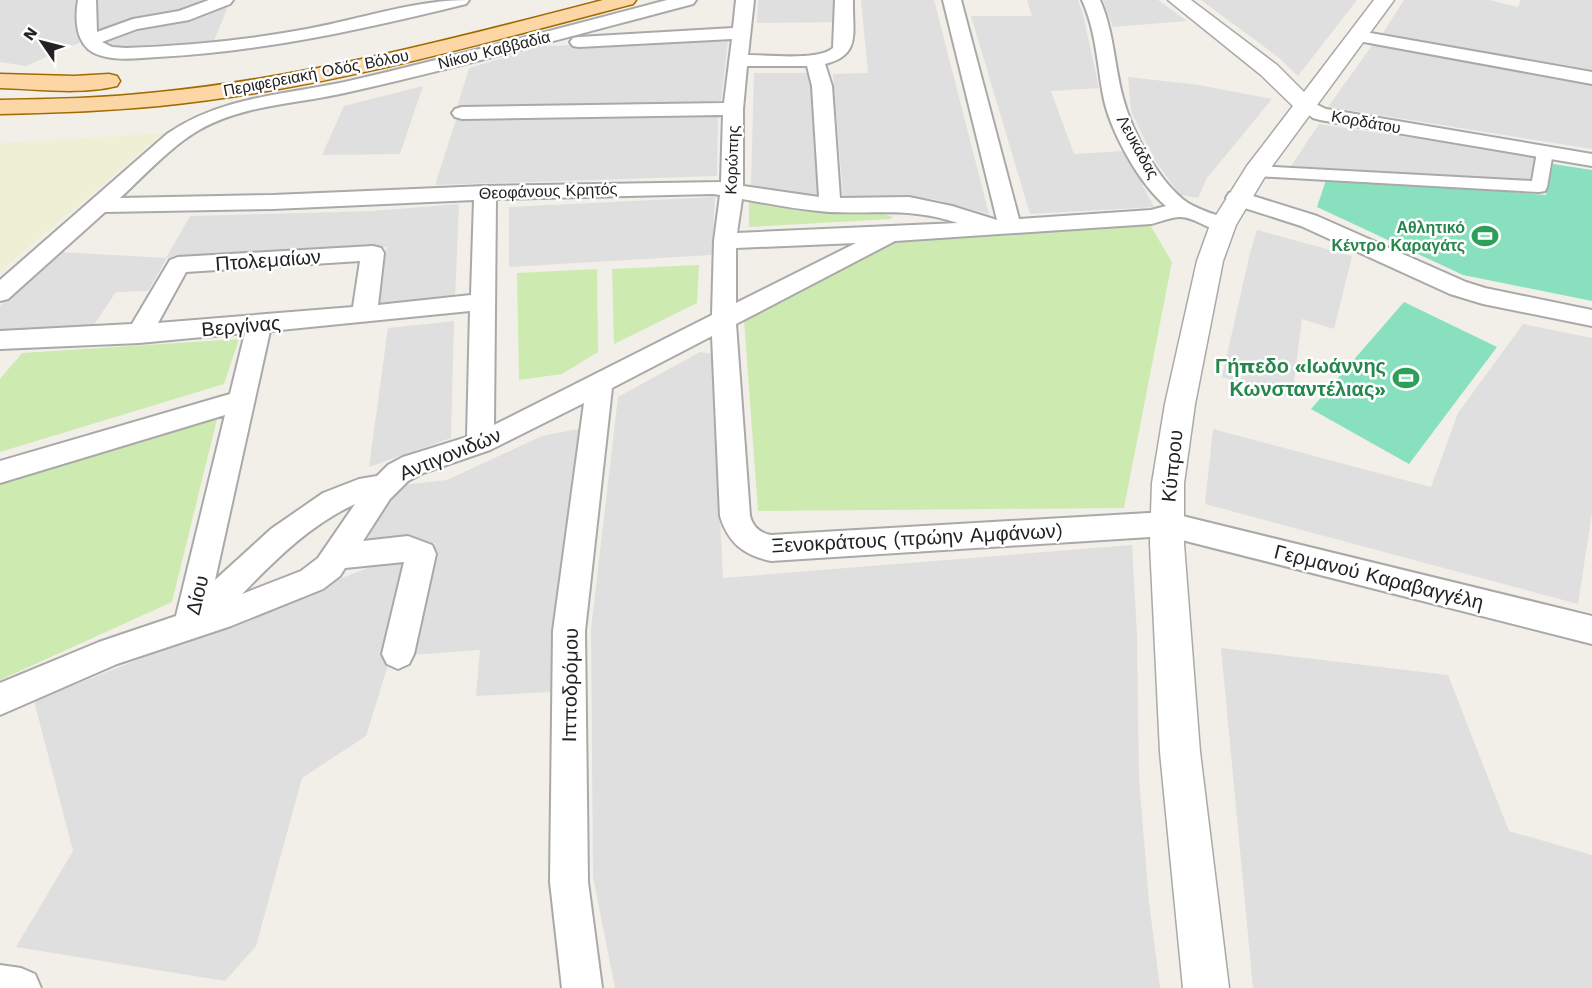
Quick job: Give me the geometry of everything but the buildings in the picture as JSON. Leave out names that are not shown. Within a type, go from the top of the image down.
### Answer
[{"type":"main road","name":"Περιφερειακή Οδός Βόλου","points":[[0,107],[132,102],[250,88],[391,60],[626,0]]},
{"type":"main road","name":"Περιφερειακή Οδός Βόλου","points":[[203,73],[299,59],[406,36]]},
{"type":"main road","points":[[0,81],[74,83],[129,80]]},
{"type":"street","points":[[87,0],[85,14],[91,40],[97,47],[104,50],[133,52],[203,50],[266,43],[460,0]]},
{"type":"street","points":[[91,40],[133,24],[183,16],[224,0]]},
{"type":"street","name":"Νίκου Καββαδία","points":[[0,293],[174,138],[196,122],[220,112],[346,87],[687,0]]},
{"type":"street","name":"Κορώπης","points":[[724,321],[725,241],[732,189],[733,109],[745,0]]},
{"type":"street","points":[[738,60],[815,61],[835,56],[842,49],[844,0]]},
{"type":"street","points":[[952,0],[1002,227]]},
{"type":"street","name":"Λευκάδας","points":[[1091,0],[1102,27],[1113,98],[1124,128],[1155,180],[1171,200],[1184,209],[1223,225]]},
{"type":"street","name":"Κορδάτου","points":[[1178,0],[1269,70],[1305,105],[1320,114],[1592,160]]},
{"type":"street","name":"Κύπρου","points":[[1206,988],[1180,753],[1166,524],[1168,483],[1180,404],[1210,261],[1223,225],[1237,198],[1256,171],[1384,0]]},
{"type":"street","points":[[542,38],[572,42],[741,33]]},
{"type":"street","points":[[1359,36],[1592,78]]},
{"type":"street","points":[[815,61],[822,86],[830,205]]},
{"type":"street","points":[[462,113],[733,109]]},
{"type":"street","points":[[1256,171],[1539,187],[1545,152]]},
{"type":"street","name":"Θεοφάνους Κρητός","points":[[98,205],[273,202],[693,187],[732,189],[793,201],[830,205],[909,204],[942,210],[1002,227]]},
{"type":"street","points":[[480,443],[485,193]]},
{"type":"street","points":[[1237,198],[1309,221],[1458,288],[1483,296],[1592,318]]},
{"type":"street","name":"Θεοφάνους Κρητός","points":[[725,241],[891,234],[1151,217],[1184,209]]},
{"type":"street","name":"Αντιγονιδών","points":[[0,699],[110,652],[189,626],[312,580],[329,567],[383,486],[407,468],[480,443],[724,321],[891,234]]},
{"type":"street","name":"Πτολεμαίων","points":[[139,334],[178,265],[374,253],[364,315]]},
{"type":"street","name":"Βεργίνας","points":[[0,340],[139,334],[259,325],[482,303]]},
{"type":"street","name":"Ξενοκράτους (πρώην Αμφάνων)","points":[[724,321],[735,516],[737,529],[748,541],[771,548],[1166,524]]},
{"type":"street","name":"Δίου","points":[[189,626],[259,325]]},
{"type":"street","name":"Ιπποδρόμου","points":[[582,988],[569,882],[569,631],[600,384]]},
{"type":"street","points":[[0,472],[240,401]]},
{"type":"street","name":"Δίου","points":[[189,626],[254,563],[309,517],[333,501],[359,489],[383,486]]},
{"type":"street","name":"Γερμανού Καραβαγγέλη","points":[[1166,524],[1592,630]]},
{"type":"street","points":[[337,556],[408,549],[421,554],[398,654]]},
{"type":"street","points":[[0,985],[21,988]]},
{"type":"shaded area","points":[[0,0],[230,1],[214,41],[118,47],[105,44],[97,35],[26,66],[0,62]]},
{"type":"shaded area","points":[[758,0],[842,0],[843,22],[757,23]]},
{"type":"shaded area","points":[[861,0],[934,0],[989,214],[933,199],[843,197],[833,74],[868,73]]},
{"type":"shaded area","points":[[1027,0],[1078,0],[1099,88],[1051,91],[1074,154],[1125,151],[1154,207],[1030,214],[971,16],[1032,16]]},
{"type":"shaded area","points":[[1103,0],[1158,0],[1187,21],[1113,27]]},
{"type":"shaded area","points":[[1201,0],[1357,0],[1298,76],[1278,57]]},
{"type":"shaded area","points":[[1404,0],[1489,0],[1518,7],[1521,0],[1592,0],[1592,70],[1383,33]]},
{"type":"shaded area","points":[[728,40],[721,101],[457,107],[469,68],[543,46]]},
{"type":"shaded area","points":[[1373,44],[1592,85],[1592,149],[1328,107]]},
{"type":"shaded area","points":[[754,73],[817,73],[822,194],[804,196],[751,185]]},
{"type":"shaded area","points":[[1128,77],[1199,85],[1272,99],[1207,178],[1198,198],[1180,195],[1154,159],[1131,111]]},
{"type":"shaded area","points":[[423,86],[400,154],[322,155],[344,106]]},
{"type":"shaded area","points":[[718,115],[717,176],[435,185],[456,120]]},
{"type":"shaded area","points":[[1319,124],[1535,156],[1530,180],[1291,166]]},
{"type":"shaded area","points":[[715,197],[712,255],[509,267],[509,207]]},
{"type":"shaded area","points":[[459,204],[455,299],[377,306],[387,247],[167,258],[148,291],[116,292],[91,329],[0,333],[0,306],[60,252],[166,258],[190,216],[372,211]]},
{"type":"shaded area","points":[[1257,230],[1352,256],[1334,329],[1302,319],[1292,398],[1222,377]]},
{"type":"shaded area","points":[[454,321],[451,438],[369,467],[388,328]]},
{"type":"shaded area","points":[[1523,324],[1592,338],[1592,513],[1578,604],[1205,504],[1213,429],[1431,487],[1458,413]]},
{"type":"shaded area","points":[[700,352],[712,354],[723,578],[1132,545],[1137,635],[1139,778],[1149,902],[1160,988],[615,988],[593,877],[591,629],[618,397]]},
{"type":"shaded area","points":[[583,428],[554,612],[552,692],[476,696],[480,650],[410,655],[435,543],[364,547],[383,504],[402,485],[447,480],[542,436]]},
{"type":"shaded area","points":[[400,555],[416,555],[394,646],[366,736],[302,778],[256,946],[225,981],[16,947],[73,851],[34,701]]},
{"type":"shaded area","points":[[1221,648],[1448,675],[1509,831],[1592,855],[1592,988],[1253,988]]},
{"type":"green space","points":[[164,133],[0,271],[0,143]]},
{"type":"green space","name":"Αθλητικό Κέντρο Καραγάτς","points":[[1553,164],[1592,170],[1592,301],[1463,275],[1317,207],[1326,180],[1435,185],[1546,195]]},
{"type":"green space","points":[[749,200],[799,211],[883,214],[893,217],[891,219],[749,227]]},
{"type":"green space","points":[[1150,225],[1172,262],[1124,508],[758,511],[744,320],[895,239]]},
{"type":"green space","points":[[699,265],[697,303],[614,344],[612,269]]},
{"type":"green space","points":[[597,269],[598,352],[562,374],[519,380],[517,273]]},
{"type":"green space","name":"Γήπεδο «Ιωάννης Κωνσταντέλιας»","points":[[1404,302],[1497,347],[1409,464],[1311,409]]},
{"type":"green space","points":[[239,339],[224,384],[0,452],[0,379],[22,353]]},
{"type":"green space","points":[[217,419],[172,602],[0,680],[0,484]]},
{"type":"place","name":"Αθλητικό Κέντρο Καραγάτς","points":[[1485,236]]},
{"type":"place","name":"Γήπεδο «Ιωάννης Κωνσταντέλιας»","points":[[1406,378]]}]
